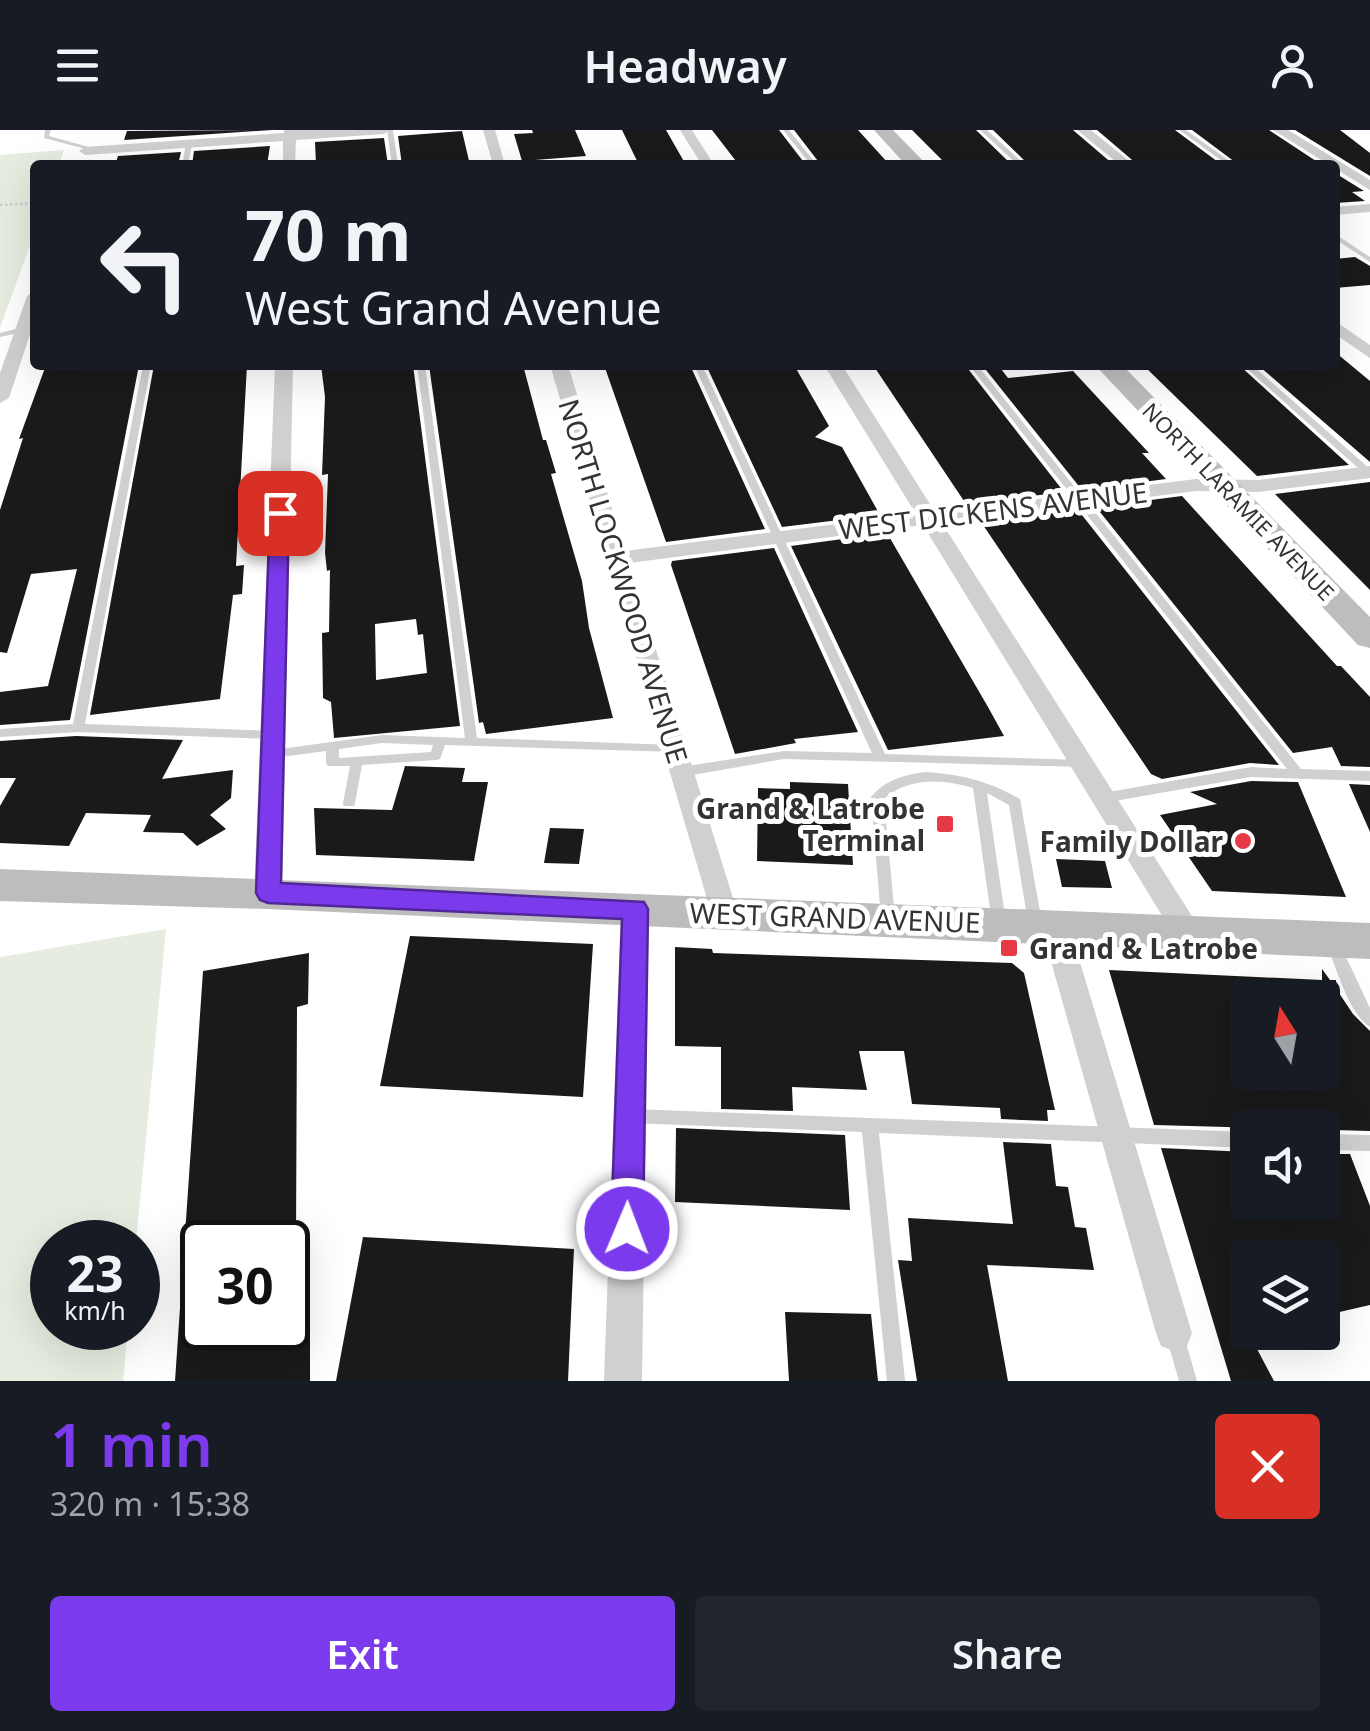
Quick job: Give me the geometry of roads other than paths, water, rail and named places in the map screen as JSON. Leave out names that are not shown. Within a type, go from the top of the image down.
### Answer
[{"type":"main road","points":[[883,130],[912,160]]},
{"type":"main road","name":"NORTH LARAMIE AVENUE","points":[[1113,370],[1370,638]]},
{"type":"main road","name":"WEST GRAND AVENUE","points":[[0,885],[888,918],[1350,940]]},
{"type":"street","points":[[92,130],[84,154],[290,133],[387,130]]},
{"type":"street","points":[[489,130],[498,160]]},
{"type":"street","points":[[686,130],[705,160]]},
{"type":"street","points":[[1083,130],[1122,160]]},
{"type":"street","points":[[1279,130],[1328,160]]},
{"type":"street","points":[[289,160],[290,133]]},
{"type":"street","points":[[1340,168],[1370,186]]},
{"type":"street","points":[[1340,211],[1370,208]]},
{"type":"street","points":[[0,398],[7,359],[29,329]]},
{"type":"street","points":[[1340,330],[1370,353]]},
{"type":"street","points":[[268,893],[284,370]]},
{"type":"street","name":"NORTH LOCKWOOD AVENUE","points":[[561,370],[722,912]]},
{"type":"street","points":[[836,370],[1187,932]]},
{"type":"street","name":"WEST DICKENS AVENUE","points":[[617,558],[1196,485],[1258,486],[1369,473]]},
{"type":"street","points":[[623,1381],[635,909]]},
{"type":"street","points":[[1030,925],[1114,1137],[1174,1334]]},
{"type":"lane","points":[[48,130],[46,137],[52,141],[84,154]]},
{"type":"lane","points":[[387,130],[394,160]]},
{"type":"lane","points":[[786,130],[810,160]]},
{"type":"lane","points":[[983,130],[1016,160]]},
{"type":"lane","points":[[1182,130],[1225,160]]},
{"type":"lane","points":[[186,160],[189,144]]},
{"type":"lane","points":[[1340,239],[1370,260]]},
{"type":"lane","points":[[0,335],[29,329]]},
{"type":"lane","points":[[78,728],[146,370]]},
{"type":"lane","points":[[422,370],[471,740]]},
{"type":"lane","points":[[700,370],[880,757]]},
{"type":"lane","points":[[977,370],[1297,773]]},
{"type":"lane","points":[[1253,370],[1369,473]]},
{"type":"lane","points":[[0,734],[78,728],[273,744],[333,746],[382,739],[471,740],[674,749]]},
{"type":"lane","points":[[333,746],[332,763],[436,756],[440,740]]},
{"type":"lane","points":[[681,772],[784,755],[1082,764]]},
{"type":"lane","points":[[349,803],[356,761]]},
{"type":"lane","points":[[1103,798],[1251,772],[1370,776]]},
{"type":"lane","points":[[888,918],[877,797],[886,787],[900,781],[954,778],[979,784],[1015,802],[1030,925]]},
{"type":"lane","points":[[979,784],[1030,925]]},
{"type":"lane","points":[[1350,940],[1359,1004],[1370,1020]]},
{"type":"lane","points":[[630,1116],[1230,1140]]},
{"type":"lane","points":[[870,1126],[896,1381]]},
{"type":"lane","points":[[1340,1142],[1370,1143]]},
{"type":"lane","points":[[1174,1334],[1188,1381]]},
{"type":"place","name":"Grand & Latrobe Terminal","points":[[945,824]]},
{"type":"place","name":"Family Dollar","points":[[1243,841]]},
{"type":"place","name":"Grand & Latrobe","points":[[1009,948]]}]
